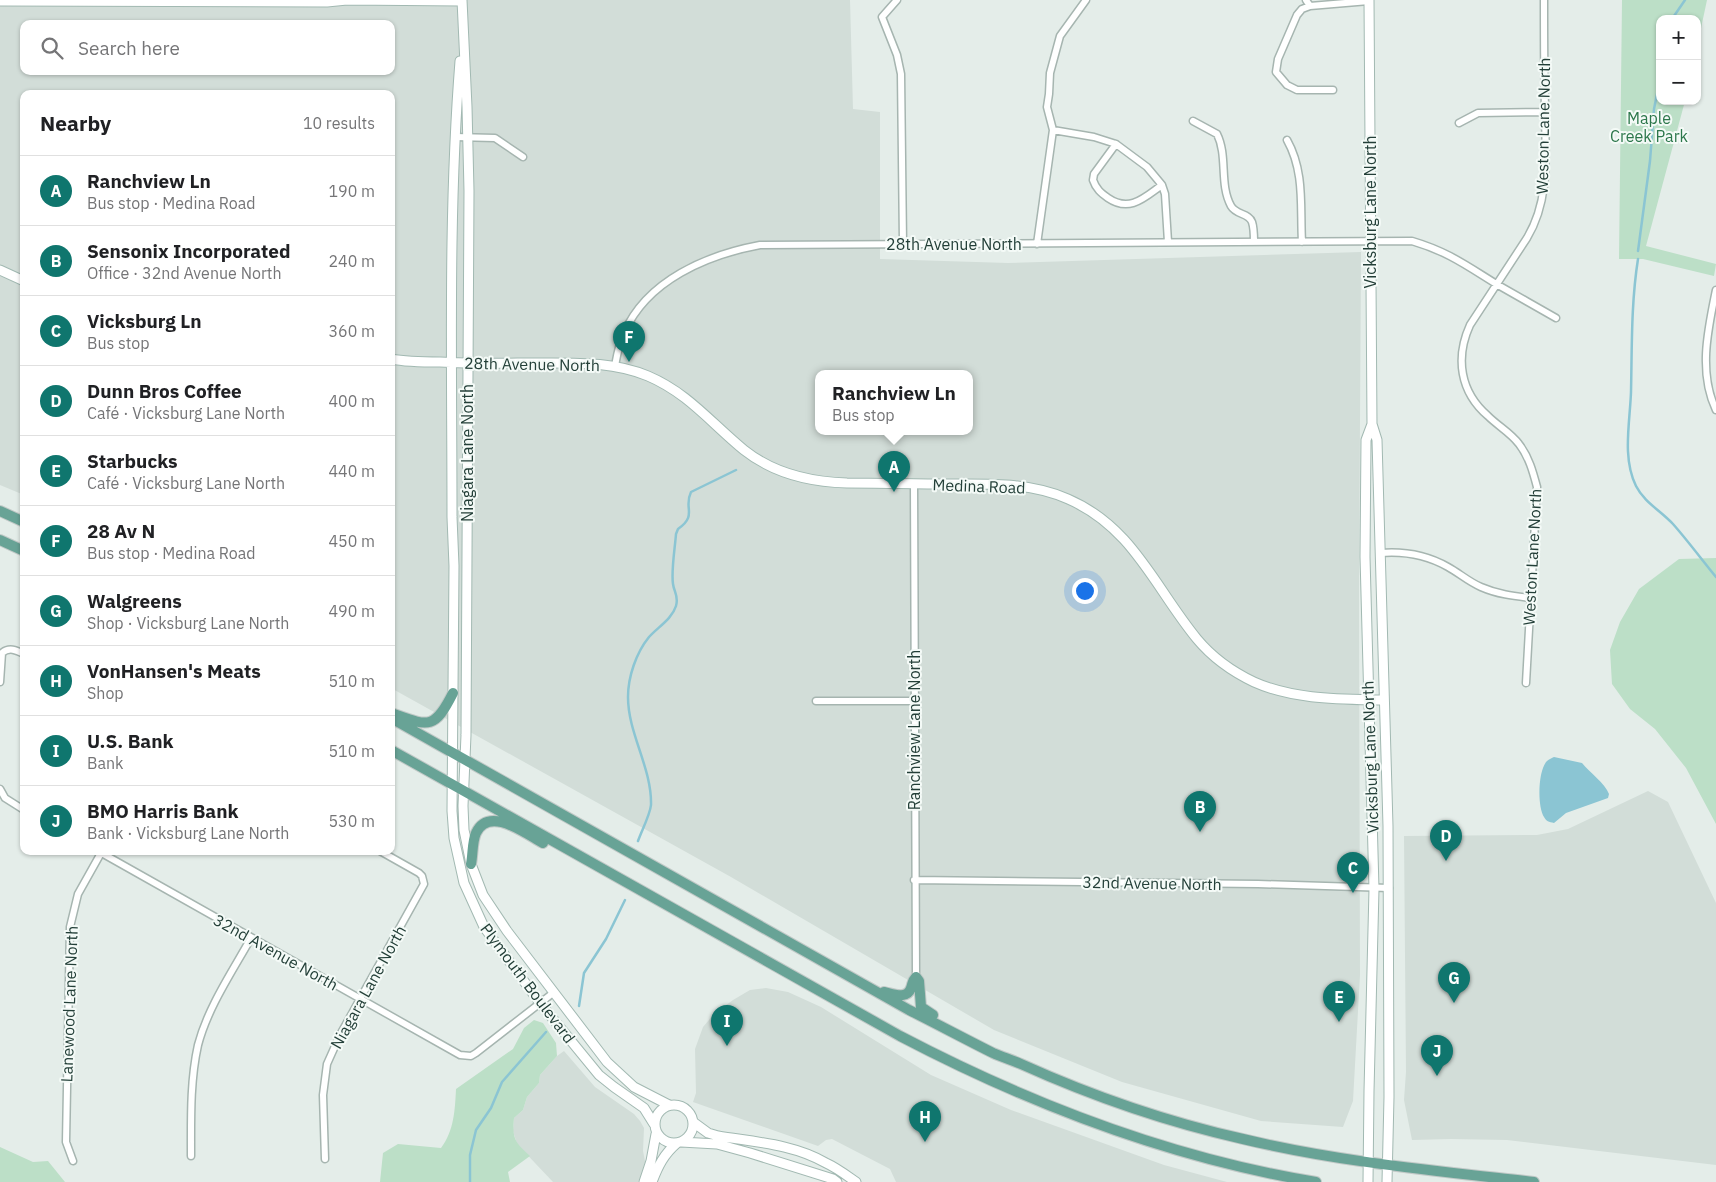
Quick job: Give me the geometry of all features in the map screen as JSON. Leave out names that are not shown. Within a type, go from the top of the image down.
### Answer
[{"type":"main road","points":[[0,512],[20,520]]},
{"type":"main road","points":[[0,540],[20,549]]},
{"type":"main road","points":[[395,714],[418,723],[432,722],[441,715],[453,693]]},
{"type":"main road","points":[[395,720],[870,988],[995,1054],[1051,1078],[1112,1101],[1174,1121],[1285,1149],[1387,1166],[1534,1182]]},
{"type":"main road","points":[[395,752],[949,1062],[1091,1122],[1233,1165],[1316,1182]]},
{"type":"main road","points":[[471,864],[476,832],[486,823],[495,820],[505,823],[543,843],[576,853]]},
{"type":"main road","points":[[870,988],[900,996],[904,995],[909,992],[912,987],[912,980],[916,976],[919,981],[920,1002],[924,1011],[995,1047],[1018,1063]]},
{"type":"street","points":[[0,1],[327,2],[347,0],[462,0]]},
{"type":"street","name":"Niagara Lane North","points":[[462,0],[468,137],[465,760]]},
{"type":"street","points":[[897,0],[882,17],[897,55],[900,74],[903,244]]},
{"type":"street","points":[[1037,244],[1052,130],[1047,107],[1050,94],[1050,73],[1060,36],[1086,0]]},
{"type":"street","name":"Weston Lane North","points":[[1526,683],[1537,487],[1533,471],[1519,444],[1473,400],[1464,381],[1462,352],[1464,338],[1470,325],[1535,225],[1541,209],[1546,177],[1544,0]]},
{"type":"street","points":[[1333,90],[1297,90],[1287,85],[1276,72],[1278,59],[1297,15],[1308,3],[1369,1]]},
{"type":"street","name":"Vicksburg Lane North","points":[[1369,1],[1372,424],[1377,440],[1389,888],[1387,1182]]},
{"type":"street","name":"Niagara Lane North","points":[[453,753],[453,194],[462,26]]},
{"type":"street","points":[[1459,123],[1478,113],[1545,112]]},
{"type":"street","points":[[1193,120],[1217,134],[1222,146],[1224,178],[1231,206],[1252,222],[1254,242]]},
{"type":"street","points":[[1052,130],[1094,137],[1116,144],[1147,167],[1162,185],[1168,242]]},
{"type":"street","points":[[455,137],[495,138],[523,157]]},
{"type":"street","points":[[1287,140],[1296,158],[1300,182],[1302,242]]},
{"type":"street","points":[[1116,144],[1094,174],[1092,180],[1099,191],[1115,203],[1130,204],[1137,202],[1162,185]]},
{"type":"street","name":"28th Avenue North","points":[[395,359],[452,363],[584,363],[615,366],[624,333],[645,301],[678,275],[697,264],[724,253],[760,245],[1412,241],[1432,247],[1458,259],[1556,318]]},
{"type":"street","points":[[0,270],[20,279]]},
{"type":"street","points":[[1716,290],[1706,348],[1706,367],[1716,410]]},
{"type":"street","name":"Medina Road","points":[[615,366],[646,375],[683,396],[745,450],[783,472],[825,482],[1022,486],[1068,499],[1102,519],[1126,540],[1142,559],[1198,640],[1215,657],[1234,671],[1255,682],[1301,695],[1384,700]]},
{"type":"street","name":"Vicksburg Lane North","points":[[1368,1182],[1374,889],[1365,557],[1366,440],[1372,424]]},
{"type":"street","name":"Ranchview Lane North","points":[[914,484],[914,880],[916,976]]},
{"type":"street","points":[[1380,553],[1395,552],[1423,557],[1449,568],[1464,578],[1498,594],[1530,598]]},
{"type":"street","points":[[0,682],[1,657],[6,650],[12,649],[20,652]]},
{"type":"street","points":[[816,701],[915,701]]},
{"type":"street","name":"Plymouth Boulevard","points":[[453,753],[454,838],[464,884],[484,927],[581,1055],[599,1075],[644,1108],[654,1124]]},
{"type":"street","name":"Plymouth Boulevard","points":[[465,760],[464,830],[471,864],[483,895],[499,921],[553,993],[615,1070],[634,1086],[669,1105]]},
{"type":"street","points":[[1,791],[11,802],[20,808]]},
{"type":"street","name":"Lanewood Lane North","points":[[72,1160],[66,1142],[70,927],[78,894],[98,855]]},
{"type":"street","name":"32nd Avenue North","points":[[104,855],[460,1056],[471,1056],[484,1048],[553,993]]},
{"type":"street","name":"Niagara Lane North","points":[[325,1159],[323,1095],[327,1064],[360,999],[423,888],[424,880],[419,873],[387,855]]},
{"type":"street","name":"32nd Avenue North","points":[[914,880],[1258,884],[1389,888]]},
{"type":"street","points":[[190,1156],[194,1068],[199,1044],[207,1020],[218,997],[251,938]]},
{"type":"street","points":[[644,1182],[651,1161],[656,1134],[654,1124],[658,1112],[669,1105],[685,1109],[690,1114],[693,1122],[691,1133],[664,1156],[652,1182]]},
{"type":"street","points":[[693,1122],[708,1133],[718,1136],[786,1148],[808,1155],[826,1162],[856,1182]]},
{"type":"street","points":[[656,1134],[666,1142],[717,1144],[758,1155],[837,1182]]},
{"type":"shaded area","points":[[0,0],[850,0],[853,109],[880,112],[880,259],[1008,263],[1361,252],[1359,591],[1360,975],[1353,1101],[1343,1127],[1261,1121],[1122,1082],[994,1030],[731,877],[395,690],[395,90],[20,90],[20,493],[0,485]]},
{"type":"shaded area","points":[[1648,791],[1668,802],[1716,903],[1716,1165],[1507,1140],[1412,1140],[1404,1100],[1406,1072],[1404,836],[1537,835],[1568,829]]},
{"type":"shaded area","points":[[766,988],[788,992],[821,1007],[931,1075],[1011,1110],[1164,1165],[1227,1182],[896,1182],[890,1169],[832,1139],[826,1140],[818,1146],[693,1102],[696,1093],[695,1049],[703,1027],[714,1014],[733,1000],[750,990]]},
{"type":"shaded area","points":[[564,1051],[595,1087],[634,1114],[644,1128],[643,1151],[646,1166],[638,1182],[553,1182],[517,1144],[513,1131],[514,1118],[523,1110],[527,1097],[539,1083],[540,1075]]},
{"type":"green space","name":"Maple Creek Park","points":[[1622,0],[1707,0],[1701,28],[1701,15],[1656,15],[1656,105],[1684,105],[1646,246],[1716,264],[1714,276],[1643,259],[1619,259]]},
{"type":"green space","points":[[1716,558],[1716,824],[1686,768],[1655,729],[1630,709],[1612,684],[1610,650],[1620,622],[1639,589],[1679,559]]},
{"type":"green space","points":[[534,1020],[543,1023],[556,1043],[557,1056],[540,1075],[539,1083],[527,1097],[523,1110],[514,1118],[514,1136],[530,1156],[508,1172],[510,1182],[380,1182],[383,1153],[398,1144],[441,1148],[449,1135],[456,1089],[513,1049],[524,1028]]},
{"type":"green space","points":[[0,1147],[33,1162],[48,1161],[65,1182],[0,1182]]},
{"type":"water","points":[[1554,757],[1582,763],[1604,786],[1609,794],[1608,798],[1566,813],[1554,823],[1549,822],[1544,817],[1540,805],[1540,780],[1544,766],[1548,760]]},
{"type":"waterway","points":[[1675,15],[1685,0]]},
{"type":"waterway","points":[[1638,251],[1656,99]]},
{"type":"waterway","points":[[1638,259],[1633,309],[1628,440],[1629,464],[1639,492],[1673,524],[1716,577]]},
{"type":"waterway","points":[[638,841],[651,805],[648,778],[629,711],[628,689],[631,673],[644,643],[668,619],[676,606],[677,599],[672,573],[676,534],[689,515],[688,503],[691,492],[736,470]]},
{"type":"waterway","points":[[579,1006],[584,973],[606,939],[625,900]]},
{"type":"waterway","points":[[470,1182],[470,1155],[476,1130],[491,1108],[502,1082],[546,1032]]},
{"type":"place","name":"28 Av N","points":[[629,362]]},
{"type":"place","name":"Ranchview Ln","points":[[894,492]]},
{"type":"place","name":"Sensonix Incorporated","points":[[1200,832]]},
{"type":"place","name":"Dunn Bros Coffee","points":[[1446,861]]},
{"type":"place","name":"Vicksburg Ln","points":[[1353,893]]},
{"type":"place","name":"Walgreens","points":[[1454,1003]]},
{"type":"place","name":"Starbucks","points":[[1339,1022]]},
{"type":"place","name":"U.S. Bank","points":[[727,1046]]},
{"type":"place","name":"BMO Harris Bank","points":[[1437,1076]]},
{"type":"place","name":"VonHansen's Meats","points":[[925,1142]]}]
